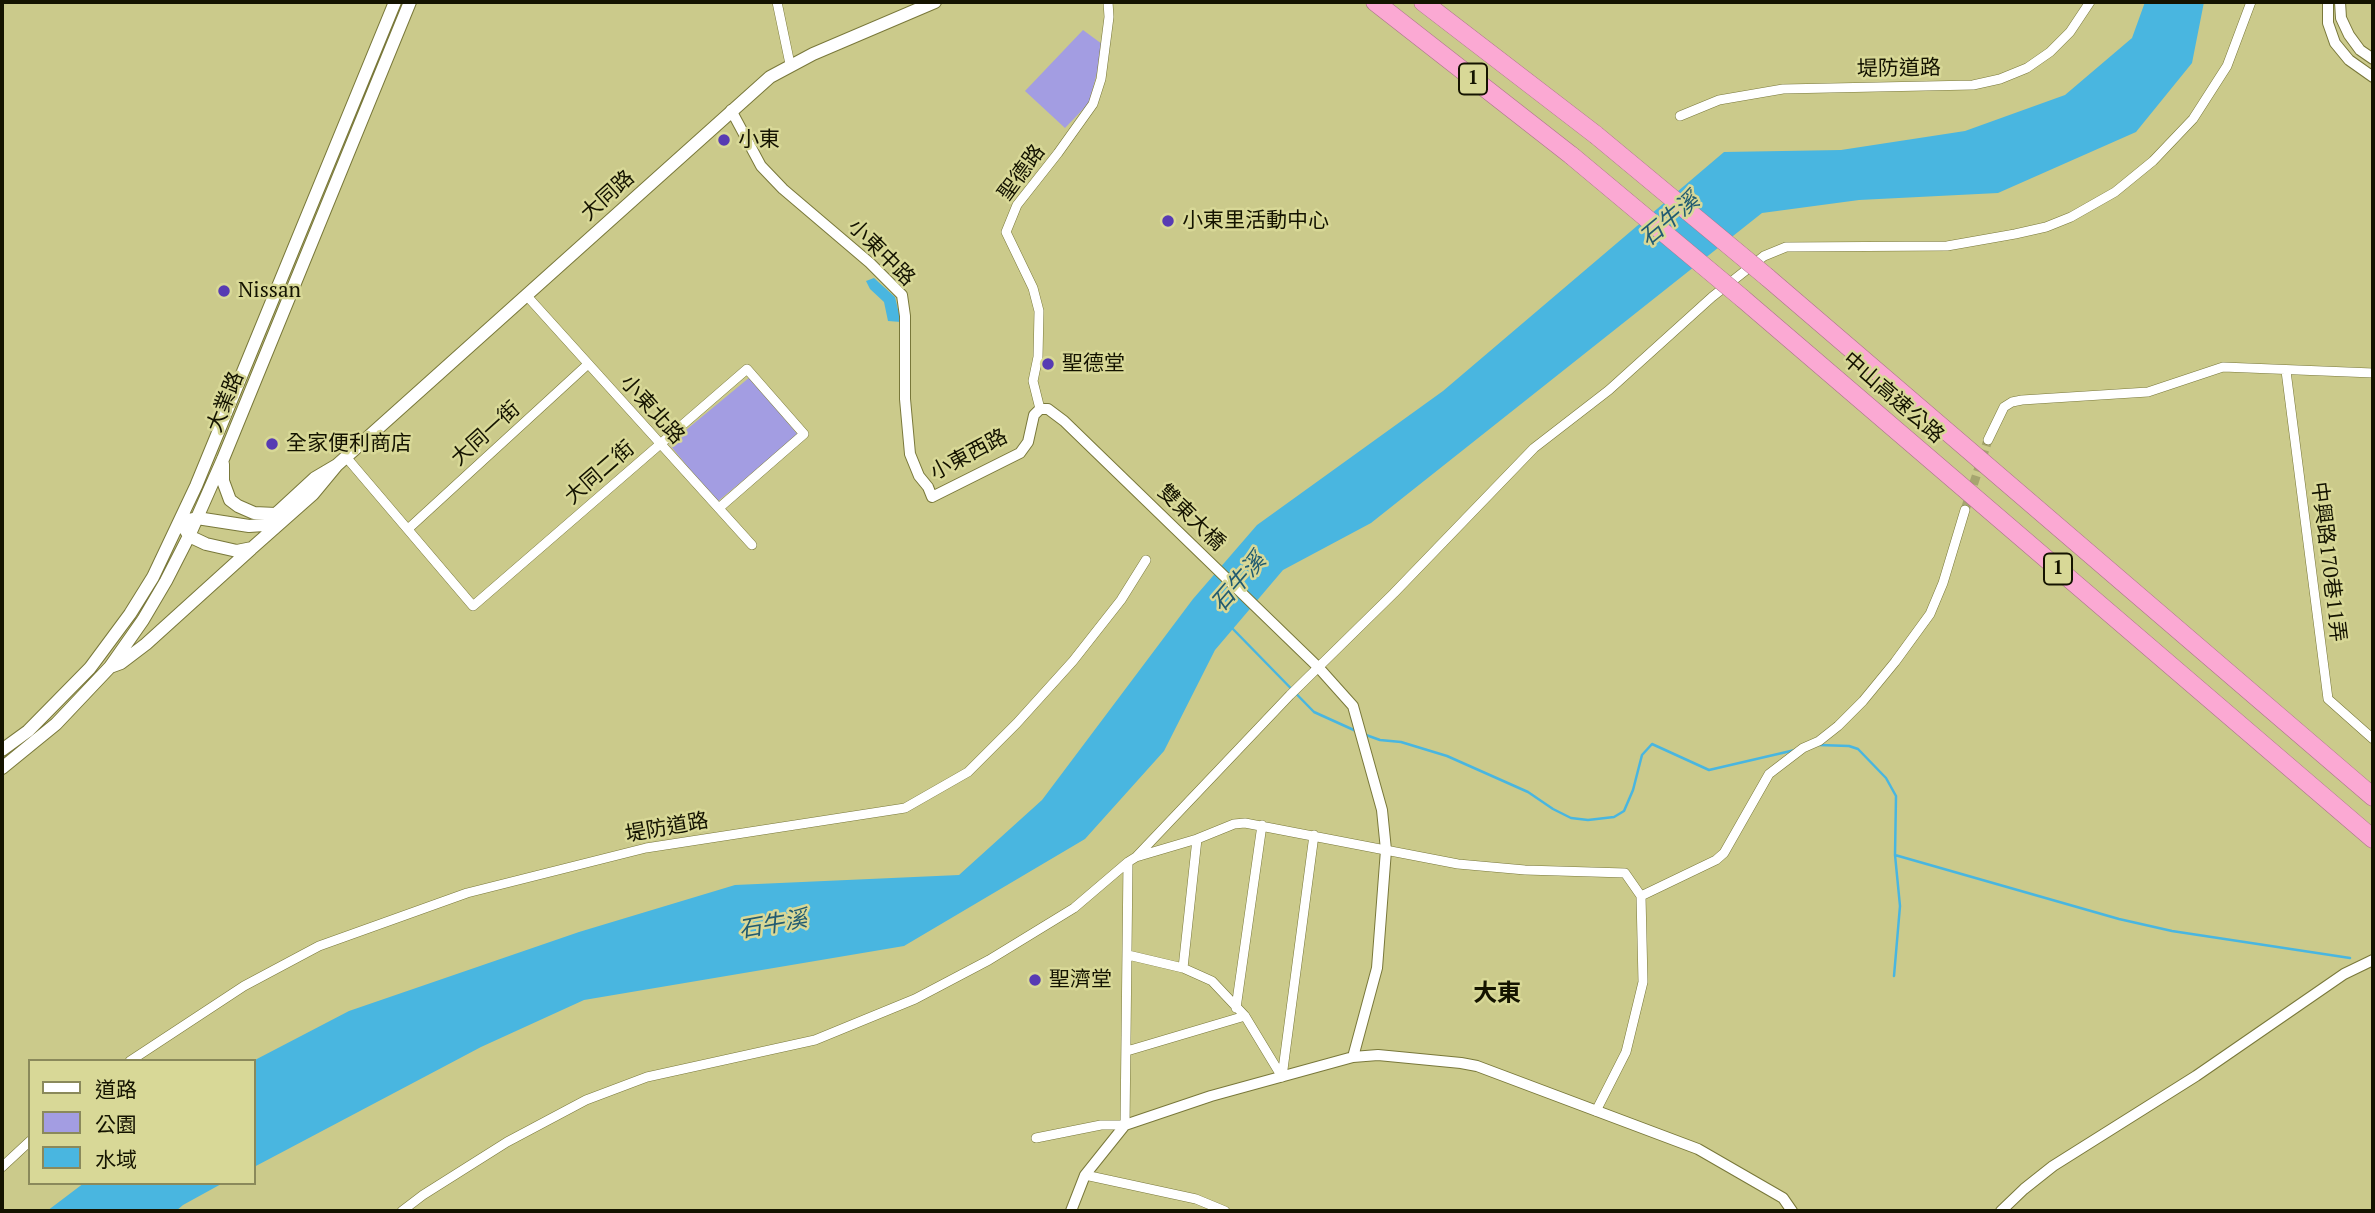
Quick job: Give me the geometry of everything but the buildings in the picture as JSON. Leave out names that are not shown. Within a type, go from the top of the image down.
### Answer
[{"type":"highway","name":"中山高速公路","points":[[1375,2],[1572,156],[2373,839]]},
{"type":"highway","name":"中山高速公路","points":[[1423,2],[1596,135],[1767,277],[2373,797]]},
{"type":"main road","name":"大業路","points":[[2,750],[28,731],[90,668],[130,614],[153,577],[181,522],[395,2]]},
{"type":"main road","name":"大業路","points":[[2,768],[56,724],[110,667],[143,620],[189,536],[410,2]]},
{"type":"main road","name":"大同路","points":[[110,667],[121,663],[146,644],[313,494],[342,461],[769,77],[790,64],[935,2]]},
{"type":"main road","points":[[337,142],[350,148]]},
{"type":"main road","points":[[223,459],[223,481],[230,500],[254,513],[276,514]]},
{"type":"main road","name":"大同路","points":[[181,522],[197,518],[249,526],[264,525],[315,478],[342,461]]},
{"type":"main road","points":[[181,522],[189,536],[221,548],[237,551],[252,548]]},
{"type":"street","points":[[778,2],[790,64]]},
{"type":"street","name":"聖德路","points":[[1040,409],[1032,381],[1038,357],[1039,311],[1033,288],[1006,232],[1017,205],[1093,104],[1101,79],[1109,16],[1108,2]]},
{"type":"street","name":"堤防道路","points":[[1681,116],[1719,100],[1783,89],[1973,85],[2000,79],[2027,68],[2050,52],[2070,32],[2090,2]]},
{"type":"street","points":[[402,1211],[507,1142],[586,1100],[647,1077],[815,1040],[915,999],[989,960],[1074,908],[1132,859],[1534,448],[1609,390],[1712,297],[1764,256],[1786,247],[1947,246],[2025,232],[2071,217],[2115,192],[2153,161],[2193,119],[2227,66],[2251,2]]},
{"type":"street","points":[[2328,2],[2328,23],[2336,43],[2350,60],[2373,76]]},
{"type":"street","points":[[2340,2],[2341,18],[2349,35],[2360,50],[2373,59]]},
{"type":"street","name":"小東中路","points":[[731,110],[761,166],[783,189],[870,263],[902,295],[905,316],[905,399],[910,454],[932,497]]},
{"type":"street","name":"小東北路","points":[[527,296],[752,545]]},
{"type":"street","name":"大同一街","points":[[408,529],[587,365]]},
{"type":"street","points":[[1988,440],[2004,407],[2012,402],[2147,392],[2223,367],[2373,373]]},
{"type":"street","name":"大同二街","points":[[342,461],[408,529],[472,606],[747,369],[804,434],[719,508]]},
{"type":"street","name":"中興路170巷11弄","points":[[2286,371],[2328,699],[2373,739]]},
{"type":"street","name":"雙東大橋","points":[[1040,409],[1055,412],[1319,668],[1353,706],[1382,810],[1386,850],[1377,968],[1353,1057]]},
{"type":"street","name":"小東西路","points":[[932,497],[1020,453],[1028,442],[1034,415],[1040,409]]},
{"type":"street","points":[[1641,896],[1716,860],[1724,853],[1769,774],[1838,726],[1863,701],[1930,614],[1943,583],[1965,510]]},
{"type":"street","name":"堤防道路","points":[[133,1059],[244,986],[318,946],[467,893],[646,848],[905,808],[968,772],[1017,723],[1073,661],[1113,610],[1146,560]]},
{"type":"street","points":[[1132,859],[1197,839],[1234,824],[1262,825],[1458,864],[1511,869],[1625,873],[1641,896],[1643,982],[1626,1052],[1596,1111]]},
{"type":"street","points":[[1236,1008],[1262,825]]},
{"type":"street","points":[[1283,1077],[1314,835]]},
{"type":"street","points":[[1183,968],[1197,839]]},
{"type":"street","points":[[1071,1211],[1085,1175],[1125,1125],[1132,859]]},
{"type":"street","points":[[1128,955],[1183,968],[1212,981],[1245,1016],[1283,1077]]},
{"type":"street","points":[[2001,1211],[2053,1166],[2196,1076],[2344,974],[2373,960]]},
{"type":"street","points":[[1127,1051],[1245,1016]]},
{"type":"street","points":[[1036,1138],[1101,1125],[1125,1125],[1211,1096],[1353,1057],[1378,1055],[1469,1065],[1698,1149],[1783,1198],[1792,1211]]},
{"type":"street","points":[[2,1167],[28,1143]]},
{"type":"street","points":[[1085,1175],[1196,1199],[1225,1211]]},
{"type":"green space","points":[[1083,30],[1102,44],[1098,69],[1089,103],[1065,128],[1025,91]]},
{"type":"green space","points":[[750,377],[798,435],[717,502],[669,444]]},
{"type":"water","name":"石牛溪","points":[[2145,2],[2204,2],[2192,63],[2136,132],[1998,193],[1859,200],[1762,213],[1371,523],[1283,570],[1215,650],[1164,751],[1085,839],[904,946],[584,1000],[481,1047],[256,1166],[256,1059],[349,1011],[579,932],[735,885],[959,875],[1042,800],[1193,599],[1257,525],[1443,391],[1724,152],[1841,150],[1965,131],[2065,95],[2132,38]]},
{"type":"water","points":[[874,278],[895,297],[901,322],[888,321],[884,302],[870,289],[866,281]]},
{"type":"water","points":[[81,1185],[219,1185],[176,1211],[47,1211]]},
{"type":"waterway","name":"石牛溪","points":[[1231,627],[1314,712],[1356,731]]},
{"type":"waterway","points":[[1366,735],[1447,756],[1528,792],[1571,818],[1588,820],[1614,817],[1624,811],[1633,790],[1642,755],[1652,744],[1709,770],[1795,750]]},
{"type":"waterway","points":[[1819,745],[1858,749],[1886,778],[1896,796],[1895,855],[2119,919],[2172,931],[2350,958]]},
{"type":"waterway","points":[[1894,976],[1900,906],[1895,855]]},
{"type":"tunnel","points":[[1965,510],[1988,440]]},
{"type":"place","name":"小東","points":[[724,140]]},
{"type":"place","name":"小東里活動中心","points":[[1168,221]]},
{"type":"place","name":"Nissan","points":[[224,291]]},
{"type":"place","name":"聖德堂","points":[[1048,364]]},
{"type":"place","name":"全家便利商店","points":[[272,444]]},
{"type":"place","name":"聖濟堂","points":[[1035,980]]},
{"type":"district","name":"大東","points":[[1497,994]]}]
